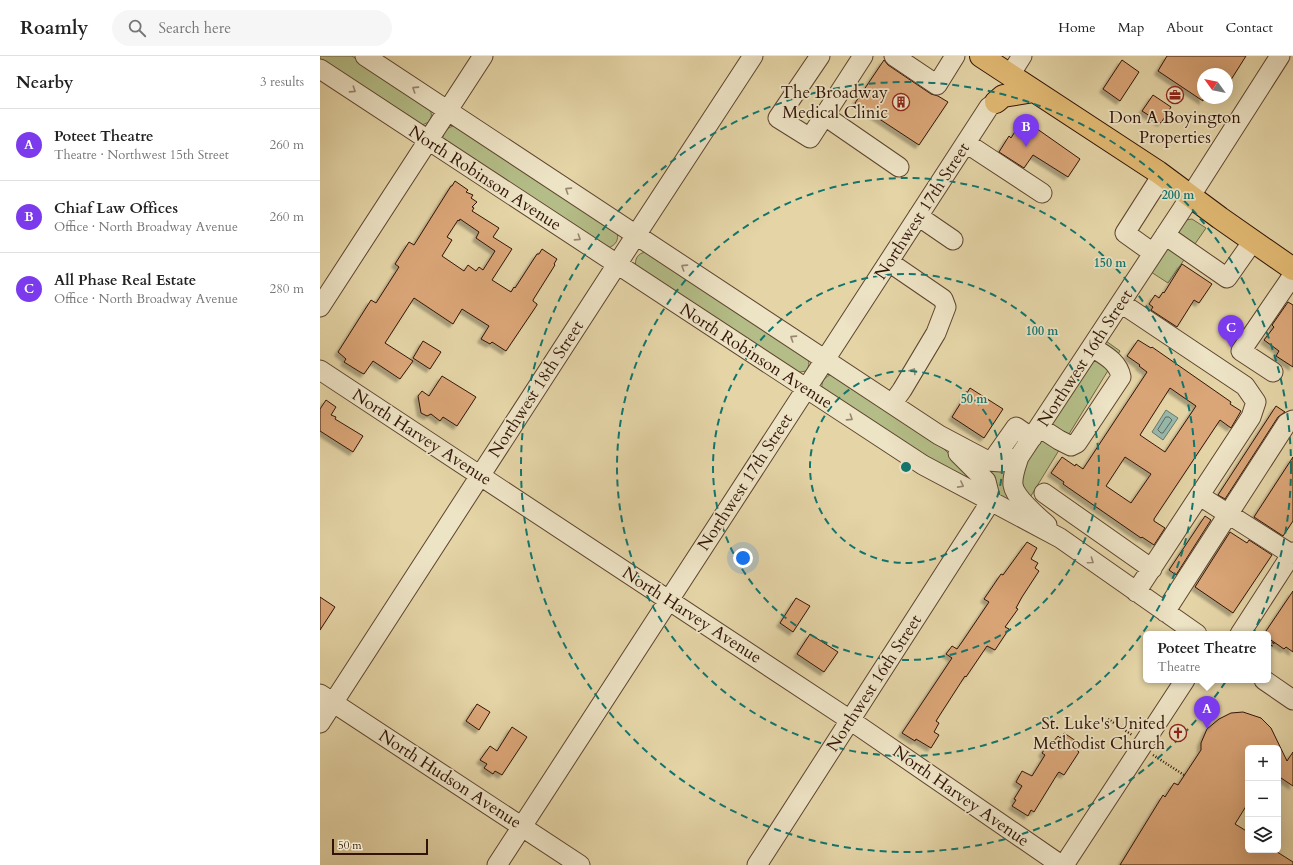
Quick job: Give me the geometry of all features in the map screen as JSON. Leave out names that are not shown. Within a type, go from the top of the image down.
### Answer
[{"type":"main road","points":[[982,56],[1162,175],[1293,269]]},
{"type":"main road","points":[[996,102],[1003,96],[1034,91]]},
{"type":"street","name":"North Robinson Avenue","points":[[364,56],[939,435]]},
{"type":"street","points":[[320,307],[483,56]]},
{"type":"street","name":"Northwest 18th Street","points":[[320,723],[327,698],[480,476],[754,56]]},
{"type":"street","points":[[820,56],[778,118],[810,138],[863,56]]},
{"type":"street","points":[[894,56],[937,85],[955,56]]},
{"type":"street","points":[[1010,75],[1022,56]]},
{"type":"street","name":"Northwest 16th Street","points":[[1060,538],[1022,501],[1014,490],[1013,478],[1019,457],[1121,303],[1280,56]]},
{"type":"street","name":"North Robinson Avenue","points":[[320,69],[923,465],[1060,538],[1192,631]]},
{"type":"street","name":"Northwest 17th Street","points":[[497,865],[989,107],[996,102]]},
{"type":"street","points":[[825,116],[899,166]]},
{"type":"street","points":[[966,143],[1042,193]]},
{"type":"street","points":[[1153,253],[1125,233],[1162,175]]},
{"type":"street","points":[[918,216],[953,240]]},
{"type":"street","points":[[1165,235],[1227,278],[1253,241]]},
{"type":"street","points":[[889,262],[943,299],[946,307],[936,333],[892,404]]},
{"type":"street","points":[[1273,372],[1241,350],[1293,275]]},
{"type":"street","points":[[1121,303],[1245,386],[1256,402],[1251,417],[1136,592]]},
{"type":"street","points":[[992,462],[1016,427],[1035,432],[1071,446],[1077,444],[1121,377],[1119,368],[1112,360],[1092,347]]},
{"type":"street","name":"North Harvey Avenue","points":[[320,370],[669,599],[1063,865]]},
{"type":"street","points":[[1164,612],[1287,423],[1293,420]]},
{"type":"street","points":[[939,435],[983,477],[989,488],[991,501]]},
{"type":"street","points":[[939,435],[979,457],[992,462],[1001,462],[1019,457]]},
{"type":"street","points":[[1044,493],[1150,572]]},
{"type":"street","points":[[1200,496],[1292,553],[1242,631]]},
{"type":"street","name":"Northwest 16th Street","points":[[757,865],[991,501]]},
{"type":"street","points":[[1063,865],[1183,683]]},
{"type":"street","points":[[1268,683],[1293,700]]},
{"type":"street","name":"North Hudson Avenue","points":[[327,698],[580,865]]},
{"type":"path","points":[[1271,646],[1274,642]]},
{"type":"green space","points":[[320,56],[352,56],[428,106],[431,112],[430,120],[421,125],[320,61]]},
{"type":"green space","points":[[453,126],[460,126],[617,232],[618,237],[616,242],[608,248],[443,139],[443,134],[445,131]]},
{"type":"green space","points":[[1192,219],[1206,228],[1168,283],[1151,272],[1186,220]]},
{"type":"green space","points":[[646,252],[807,357],[809,364],[806,371],[795,373],[636,267],[637,257]]},
{"type":"green space","points":[[1106,341],[1120,351],[1029,499],[1026,496],[1020,475],[1025,464]]},
{"type":"green space","points":[[830,375],[836,375],[931,437],[973,476],[973,478],[971,479],[919,455],[822,391],[823,381]]},
{"type":"green space","points":[[983,468],[1005,471],[1015,505],[998,494]]},
{"type":"water","points":[[1166,410],[1178,418],[1163,440],[1152,432]]},
{"type":"building","points":[[1167,56],[1246,56],[1233,77],[1233,68],[1197,68],[1197,97],[1158,71]]},
{"type":"building","name":"The Broadway Medical Clinic","points":[[884,60],[888,65],[931,94],[948,102],[919,145],[855,103]]},
{"type":"building","points":[[1122,60],[1139,72],[1120,101],[1103,89]]},
{"type":"building","points":[[1153,95],[1171,107],[1161,123],[1142,111]]},
{"type":"building","points":[[1023,119],[1080,159],[1068,177],[1033,155],[1024,168],[999,152],[1009,136],[1011,138]]},
{"type":"building","points":[[455,181],[468,190],[466,192],[473,195],[471,198],[477,202],[472,207],[474,208],[472,211],[499,228],[493,237],[512,249],[492,280],[511,292],[542,249],[557,259],[554,264],[555,265],[533,300],[537,305],[506,351],[492,342],[490,344],[481,339],[489,326],[462,309],[453,324],[414,298],[385,343],[413,361],[400,379],[373,361],[364,374],[344,362],[346,359],[338,352],[371,300],[376,303],[399,267],[395,264],[409,242],[414,245]],"holes":[[[460,219],[479,232],[476,238],[495,251],[483,270],[479,267],[476,271],[468,265],[464,271],[442,256],[452,240],[447,237],[458,220],[459,221]]]},
{"type":"building","points":[[1182,264],[1212,284],[1199,303],[1194,300],[1177,327],[1151,310],[1153,307],[1149,304],[1155,295],[1159,298],[1163,292],[1164,293]]},
{"type":"building","points":[[1288,302],[1293,305],[1293,367],[1276,356],[1279,351],[1264,340],[1274,327],[1272,325]]},
{"type":"building","points":[[1138,340],[1151,348],[1152,347],[1231,402],[1230,404],[1241,411],[1231,428],[1220,420],[1154,519],[1154,521],[1165,528],[1154,545],[1142,537],[1141,538],[1063,484],[1064,482],[1051,473],[1062,457],[1075,466],[1076,464],[1083,469],[1147,372],[1127,356]],"holes":[[[1170,388],[1196,406],[1165,452],[1140,435]],[[1125,457],[1151,474],[1131,503],[1106,486]]]},
{"type":"building","points":[[423,341],[441,352],[430,369],[413,358]]},
{"type":"building","points":[[442,376],[476,397],[457,426],[443,417],[440,421],[431,414],[427,416],[421,413],[418,396],[422,391],[429,396]]},
{"type":"building","points":[[970,388],[1003,409],[984,438],[952,417]]},
{"type":"building","points":[[326,400],[336,407],[331,415],[336,417],[335,419],[363,436],[353,452],[320,431],[320,409]]},
{"type":"building","points":[[1276,406],[1285,412],[1278,417],[1225,499],[1218,495]]},
{"type":"building","points":[[1293,457],[1293,521],[1283,536],[1254,517]]},
{"type":"building","points":[[1205,516],[1211,520],[1176,575],[1169,570]]},
{"type":"building","points":[[1230,532],[1247,543],[1249,540],[1272,555],[1233,613],[1195,587]]},
{"type":"building","points":[[1027,542],[1037,548],[1031,559],[1038,563],[1035,568],[1039,571],[1022,597],[1016,608],[1018,609],[1005,627],[1009,629],[995,650],[987,646],[966,677],[965,676],[936,721],[939,723],[934,732],[939,735],[931,748],[916,739],[915,741],[902,733],[952,658],[946,654],[952,646],[957,649],[989,602],[984,599],[1001,574],[1003,575]]},
{"type":"building","points":[[1293,591],[1293,652],[1286,647],[1284,649],[1271,640],[1271,631],[1266,631]]},
{"type":"building","points":[[320,597],[335,607],[320,630]]},
{"type":"building","points":[[796,598],[810,606],[793,632],[780,623]]},
{"type":"building","points":[[810,634],[838,652],[824,672],[797,654]]},
{"type":"building","points":[[477,704],[490,712],[479,730],[466,721]]},
{"type":"building","name":"St. Luke's United Methodist Church","points":[[1243,712],[1261,718],[1271,728],[1279,745],[1245,745],[1245,808],[1235,824],[1245,830],[1245,853],[1279,853],[1293,862],[1293,865],[1120,865],[1163,795],[1165,797],[1174,783],[1178,785],[1201,750],[1201,743],[1207,729],[1219,719],[1231,713]]},
{"type":"building","points":[[512,727],[527,737],[502,775],[495,771],[493,774],[484,768],[487,764],[480,760],[490,746],[497,751]]},
{"type":"building","points":[[1064,733],[1076,741],[1072,746],[1079,752],[1064,775],[1059,772],[1058,773],[1034,812],[1031,810],[1028,816],[1012,806],[1016,800],[1014,799],[1022,786],[1016,782],[1022,771],[1032,776],[1045,755],[1042,753],[1051,740],[1053,742],[1058,736],[1060,738]]},
{"type":"building","name":"St. Luke's United Methodist Church","points":[[1281,749],[1287,761],[1293,752],[1293,786],[1281,778]]},
{"type":"place","name":"Don A Boyington Properties","points":[[1175,95]]},
{"type":"place","name":"The Broadway Medical Clinic","points":[[901,102]]},
{"type":"place","name":"Chiaf Law Offices","points":[[1026,147]]},
{"type":"place","name":"All Phase Real Estate","points":[[1231,348]]},
{"type":"place","name":"Poteet Theatre","points":[[1207,729]]},
{"type":"place","name":"St. Luke's United Methodist Church","points":[[1178,733]]}]
